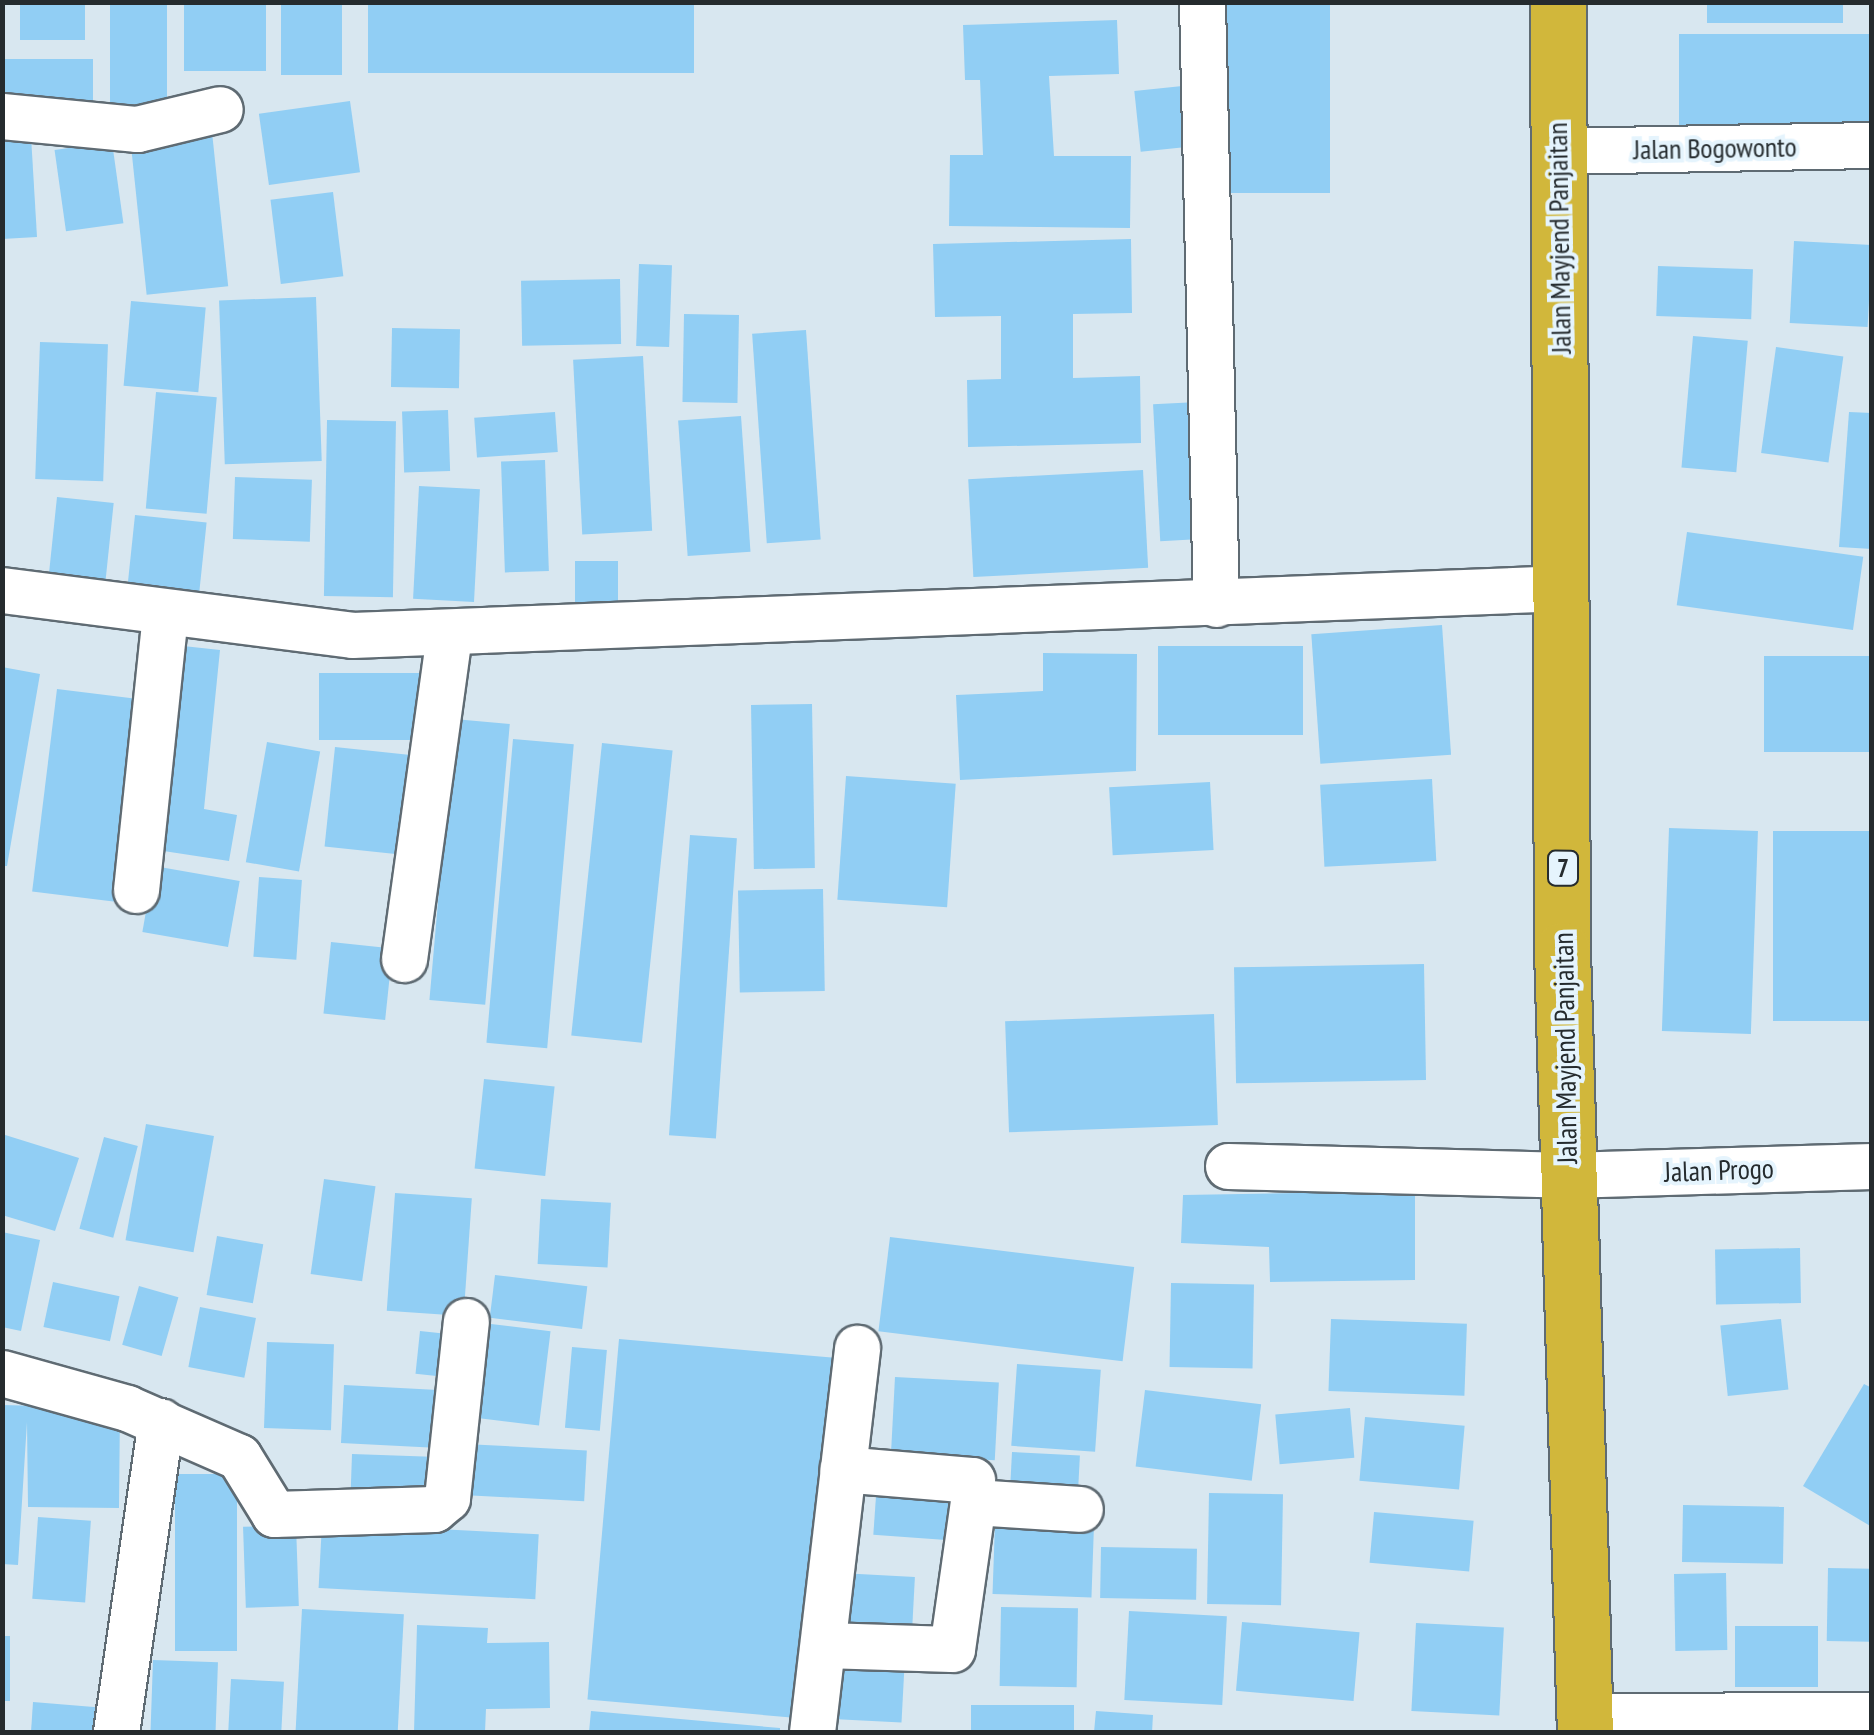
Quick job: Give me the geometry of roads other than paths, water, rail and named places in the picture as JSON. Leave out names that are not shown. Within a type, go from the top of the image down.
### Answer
[{"type":"highway","name":"Jalan Mayjend Panjaitan","points":[[1558,2],[1567,1175],[1583,1724]]},
{"type":"street","points":[[1202,2],[1216,604]]},
{"type":"street","points":[[2,116],[137,129],[220,109]]},
{"type":"street","name":"Jalan Bogowonto","points":[[1558,151],[1872,144]]},
{"type":"street","points":[[2,590],[164,616],[352,635],[1564,588]]},
{"type":"street","points":[[136,890],[164,616]]},
{"type":"street","points":[[404,959],[449,634]]},
{"type":"street","name":"Jalan Progo","points":[[1228,1166],[1567,1175],[1872,1166]]},
{"type":"street","points":[[2,1373],[162,1421],[239,1457],[274,1514],[434,1509],[447,1498],[466,1322]]},
{"type":"street","points":[[812,1732],[856,1348]]},
{"type":"street","points":[[116,1732],[162,1421]]},
{"type":"street","points":[[823,1645],[952,1649],[974,1502],[972,1480],[842,1468]]},
{"type":"street","points":[[974,1502],[1080,1509]]},
{"type":"street","points":[[1583,1724],[1872,1715]]}]
